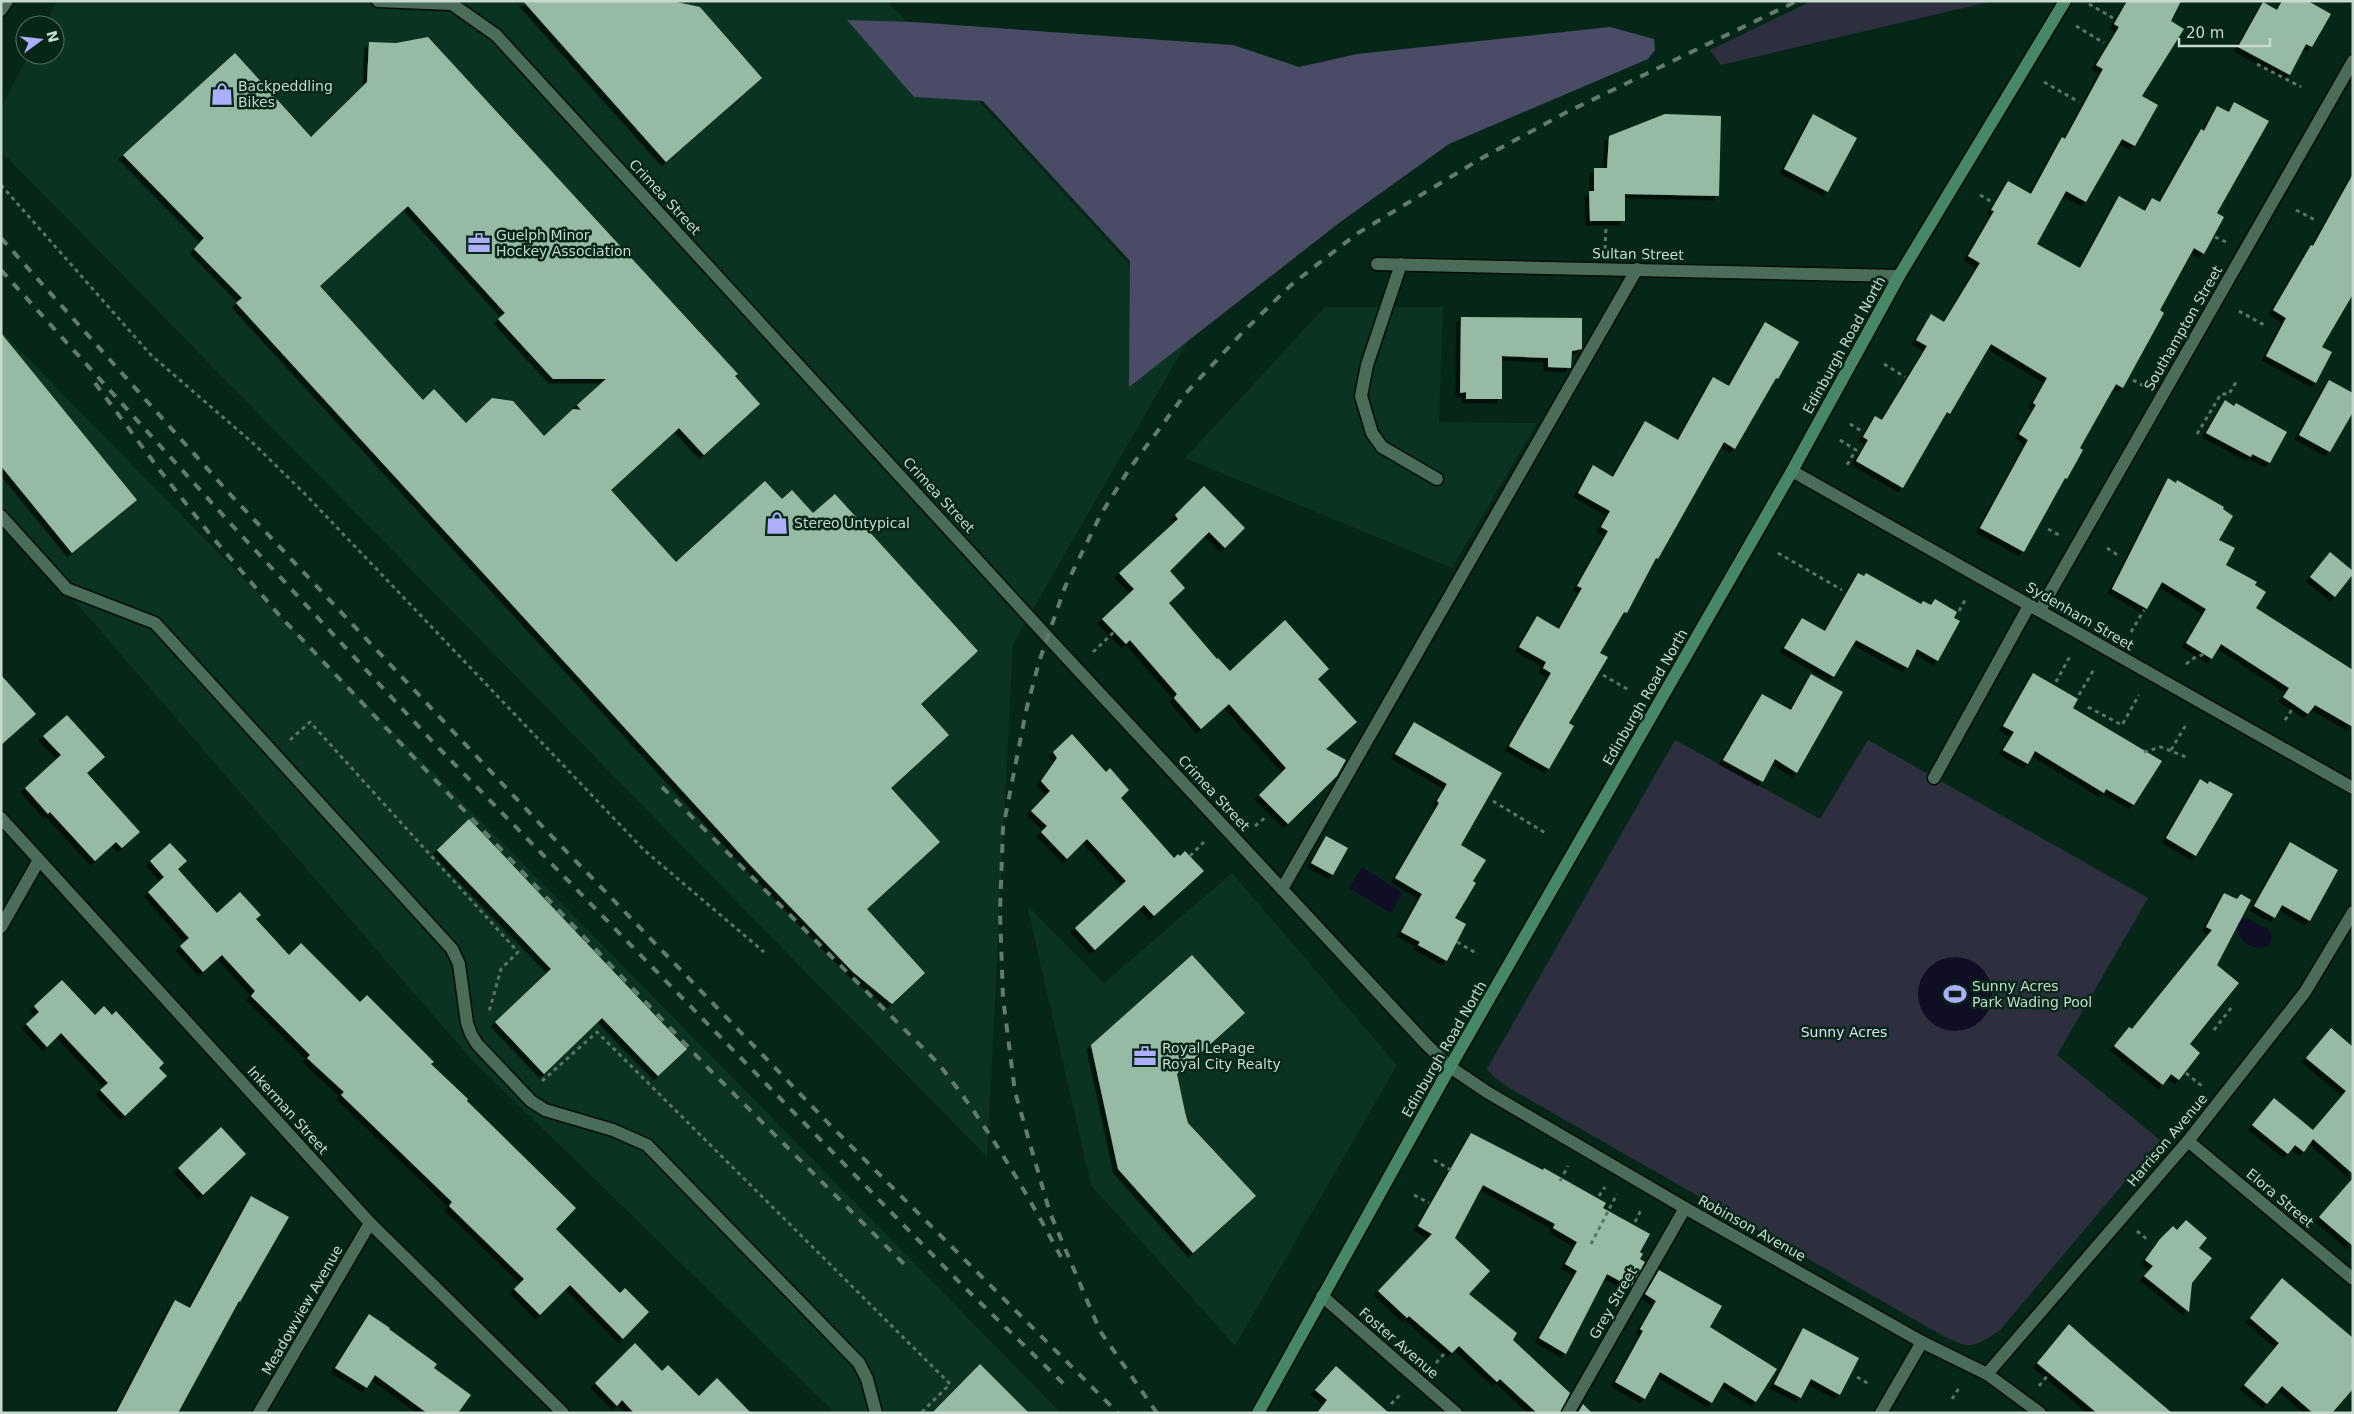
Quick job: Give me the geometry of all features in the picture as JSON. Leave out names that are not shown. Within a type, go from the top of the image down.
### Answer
[{"type":"main road","name":"Edinburgh Road North","points":[[1258,1413],[1450,1067],[1792,471],[1899,276],[2065,1]]},
{"type":"street","points":[[1,10],[7,1]]},
{"type":"street","name":"Crimea Street","points":[[378,1],[452,4],[496,35],[1282,890],[1427,1045],[1450,1067]]},
{"type":"street","name":"Southampton Street","points":[[1934,778],[2353,60]]},
{"type":"street","name":"Sultan Street","points":[[1377,264],[1899,276]]},
{"type":"street","points":[[1401,264],[1367,365],[1361,396],[1372,433],[1382,447],[1437,479]]},
{"type":"street","points":[[1282,890],[1637,269]]},
{"type":"street","name":"Sydenham Street","points":[[1792,471],[2353,788]]},
{"type":"street","points":[[1,516],[67,589],[155,623],[452,950],[459,964],[467,1023],[477,1044],[531,1101],[545,1110],[613,1130],[647,1145],[859,1363],[867,1379],[876,1413]]},
{"type":"street","name":"Inkerman Street","points":[[1,818],[370,1222],[564,1413]]},
{"type":"street","points":[[1,927],[39,860]]},
{"type":"street","name":"Harrison Avenue","points":[[1987,1374],[2188,1141],[2305,992],[2353,912]]},
{"type":"street","name":"Robinson Avenue","points":[[1450,1067],[1481,1089],[1685,1208],[1922,1342],[1987,1374],[2040,1413]]},
{"type":"street","name":"Elora Street","points":[[2188,1141],[2353,1279]]},
{"type":"street","name":"Grey Street","points":[[1568,1413],[1685,1208]]},
{"type":"street","name":"Meadowview Avenue","points":[[259,1413],[370,1222]]},
{"type":"street","name":"Foster Avenue","points":[[1322,1296],[1456,1413]]},
{"type":"street","points":[[1881,1413],[1922,1342]]},
{"type":"path","points":[[2089,4],[2113,18]]},
{"type":"path","points":[[2076,26],[2104,43]]},
{"type":"path","points":[[2257,64],[2301,87]]},
{"type":"path","points":[[2044,82],[2079,102]]},
{"type":"path","points":[[1,185],[151,355],[254,444],[306,495],[644,850],[764,952]]},
{"type":"path","points":[[1980,196],[1992,202]]},
{"type":"path","points":[[2296,210],[2317,221]]},
{"type":"path","points":[[2239,311],[2264,325]]},
{"type":"path","points":[[1884,364],[1905,377]]},
{"type":"path","points":[[2197,434],[2216,400],[2221,394],[2228,394],[2238,379]]},
{"type":"path","points":[[1850,424],[1863,432]]},
{"type":"path","points":[[1840,440],[1856,450],[1845,468]]},
{"type":"path","points":[[2107,548],[2119,556]]},
{"type":"path","points":[[1778,553],[1842,590]]},
{"type":"path","points":[[1959,611],[1966,597]]},
{"type":"path","points":[[2131,632],[2144,610]]},
{"type":"path","points":[[1093,652],[1114,632]]},
{"type":"path","points":[[2186,664],[2204,654]]},
{"type":"path","points":[[2056,682],[2070,656]]},
{"type":"path","points":[[2079,695],[2094,669]]},
{"type":"path","points":[[1603,675],[1628,690]]},
{"type":"path","points":[[2088,707],[2122,726],[2139,695]]},
{"type":"path","points":[[2285,720],[2293,708]]},
{"type":"path","points":[[274,754],[310,722],[518,952],[500,969],[488,1017]]},
{"type":"path","points":[[2171,750],[2188,723]]},
{"type":"path","points":[[2144,752],[2161,747],[2186,756]]},
{"type":"path","points":[[1493,802],[1547,834]]},
{"type":"path","points":[[1255,826],[1266,817]]},
{"type":"path","points":[[1190,856],[1204,842]]},
{"type":"path","points":[[1457,942],[1478,954]]},
{"type":"path","points":[[2214,1030],[2232,1008]]},
{"type":"path","points":[[540,1083],[597,1032],[950,1384],[922,1413]]},
{"type":"path","points":[[1434,1160],[1451,1170]]},
{"type":"path","points":[[1560,1181],[1568,1166]]},
{"type":"path","points":[[1600,1196],[1605,1187]]},
{"type":"path","points":[[1591,1244],[1618,1194]]},
{"type":"path","points":[[1414,1196],[1429,1203]]},
{"type":"path","points":[[1635,1222],[1642,1208]]},
{"type":"path","points":[[2135,1229],[2148,1240]]},
{"type":"path","points":[[1436,1363],[1445,1353]]},
{"type":"path","points":[[2038,1387],[2048,1374]]},
{"type":"path","points":[[1857,1377],[1869,1384]]},
{"type":"path","points":[[1952,1399],[1959,1388]]},
{"type":"path","points":[[1391,1404],[1405,1389]]},
{"type":"shaded area","points":[[57,1],[887,1],[1192,333],[1013,644],[987,1157],[1,151],[1,107],[24,65],[65,65],[65,15],[50,15]]},
{"type":"shaded area","points":[[847,20],[913,22],[1233,45],[1299,67],[1357,54],[1610,27],[1654,39],[1655,50],[1648,59],[1449,144],[1339,223],[1129,387],[1130,261],[983,101],[914,97]]},
{"type":"shaded area","points":[[1443,305],[1439,422],[1537,423],[1452,568],[1185,458],[1325,307],[1440,307]]},
{"type":"shaded area","points":[[1,331],[1061,1413],[835,1413],[471,1059],[8,524],[1,528]]},
{"type":"shaded area","points":[[1362,867],[1403,893],[1391,913],[1349,888]]},
{"type":"shaded area","points":[[1232,873],[1397,1065],[1235,1346],[1091,1185],[1027,905],[1104,983]]},
{"type":"shaded area","points":[[2248,918],[2260,926],[2268,928],[2272,937],[2270,945],[2259,948],[2253,947],[2240,937],[2236,926],[2242,919]]},
{"type":"shaded area","name":"Sunny Acres Park Wading Pool","points":[[1955,957],[1969,960],[1981,968],[1989,980],[1992,994],[1989,1008],[1981,1020],[1969,1028],[1955,1031],[1941,1028],[1929,1020],[1921,1008],[1918,994],[1921,980],[1929,968],[1941,960]]},
{"type":"green space","points":[[1812,1],[1993,1],[1721,65],[1710,50]]},
{"type":"green space","name":"Sunny Acres","points":[[1675,740],[1820,819],[1868,740],[2148,898],[2057,1055],[2160,1140],[2000,1330],[1982,1341],[1970,1345],[1964,1344],[1938,1333],[1511,1089],[1495,1078],[1487,1069]]},
{"type":"building","points":[[523,1],[672,1],[700,7],[762,78],[666,162]]},
{"type":"building","points":[[2127,1],[2181,1],[2171,21],[2184,29],[2142,96],[2158,105],[2135,146],[2122,139],[2086,202],[2066,191],[2037,244],[2080,268],[2119,196],[2145,211],[2152,198],[2160,202],[2201,129],[2204,131],[2217,106],[2229,112],[2234,102],[2269,121],[2217,213],[2224,217],[2204,254],[2194,248],[2160,310],[2164,313],[2123,388],[2116,384],[2080,448],[2083,450],[2067,479],[2065,478],[2024,552],[1980,528],[2028,440],[2019,434],[2036,405],[2033,403],[2047,378],[1991,344],[1950,414],[1947,412],[1903,488],[1856,461],[1868,440],[1863,437],[1875,416],[1882,420],[1927,346],[1916,340],[1931,314],[1944,322],[1980,263],[1968,256],[1994,211],[1991,210],[2008,181],[2031,194],[2062,137],[2065,139],[2103,69],[2096,65],[2119,27],[2114,24]]},
{"type":"building","points":[[2282,1],[2308,1],[2331,14],[2312,47],[2306,44],[2290,75],[2238,47],[2263,2],[2277,10]]},
{"type":"building","points":[[428,37],[738,374],[735,376],[760,404],[704,455],[679,428],[611,490],[676,562],[765,481],[782,499],[792,490],[813,513],[835,494],[978,651],[921,704],[949,735],[891,788],[940,842],[867,909],[925,973],[892,1004],[853,972],[752,867],[236,303],[242,298],[194,249],[204,238],[123,155],[235,53],[311,137],[367,82],[369,42],[396,43]],"holes":[[[408,206],[505,313],[498,319],[553,379],[606,379],[577,405],[581,410],[573,409],[544,436],[513,401],[492,398],[466,423],[434,389],[423,400],[320,286]]]},
{"type":"building","points":[[1665,114],[1721,116],[1719,196],[1625,194],[1625,221],[1590,221],[1589,191],[1594,191],[1594,168],[1607,168],[1609,136]]},
{"type":"building","points":[[1813,114],[1857,138],[1828,192],[1784,169]]},
{"type":"building","points":[[2353,174],[2353,294],[2322,347],[2332,352],[2316,383],[2266,356],[2286,318],[2273,310],[2311,245],[2313,246]]},
{"type":"building","points":[[1461,317],[1582,318],[1582,349],[1572,351],[1571,368],[1548,367],[1548,358],[1502,356],[1502,399],[1466,399],[1466,392],[1460,393]]},
{"type":"building","points":[[1765,322],[1799,342],[1735,449],[1724,442],[1658,559],[1656,558],[1627,613],[1624,612],[1600,653],[1608,657],[1569,723],[1574,726],[1549,769],[1509,746],[1551,673],[1543,668],[1546,662],[1519,647],[1537,616],[1559,629],[1582,588],[1577,586],[1608,531],[1601,527],[1610,511],[1578,493],[1593,465],[1613,477],[1645,421],[1678,440],[1713,377],[1729,386]]},
{"type":"building","points":[[1,333],[137,500],[72,553],[1,466]]},
{"type":"building","points":[[2329,380],[2353,393],[2353,412],[2330,452],[2299,435]]},
{"type":"building","points":[[2225,400],[2234,406],[2236,403],[2287,432],[2270,463],[2252,454],[2251,457],[2206,433]]},
{"type":"building","points":[[2168,478],[2176,483],[2177,480],[2224,507],[2223,509],[2233,516],[2219,540],[2235,548],[2226,565],[2257,582],[2255,585],[2266,592],[2256,608],[2353,670],[2353,727],[2315,705],[2308,714],[2283,697],[2289,688],[2221,644],[2212,659],[2186,643],[2206,609],[2162,582],[2147,609],[2112,589]]},
{"type":"building","points":[[1204,486],[1245,528],[1225,548],[1209,532],[1170,571],[1185,588],[1169,603],[1217,659],[1230,671],[1285,620],[1329,669],[1318,679],[1357,722],[1326,749],[1346,760],[1337,776],[1288,824],[1259,795],[1286,768],[1229,704],[1201,729],[1174,698],[1177,694],[1130,640],[1126,644],[1102,619],[1134,589],[1119,573],[1178,519],[1175,515]]},
{"type":"building","points":[[2330,552],[2353,571],[2353,574],[2335,597],[2310,577]]},
{"type":"building","points":[[1858,573],[1864,576],[1866,573],[1921,604],[1923,601],[1931,605],[1935,599],[1957,612],[1954,618],[1960,621],[1938,661],[1917,649],[1908,668],[1856,640],[1834,677],[1784,648],[1802,618],[1825,631]]},
{"type":"building","points":[[2033,673],[2078,699],[2073,708],[2162,761],[2134,805],[2106,789],[2104,793],[2035,751],[2028,764],[2003,750],[2014,732],[2003,726]]},
{"type":"building","points":[[1811,674],[1843,692],[1797,773],[1775,759],[1763,782],[1723,760],[1762,694],[1791,710]]},
{"type":"building","points":[[1,675],[36,714],[1,745]]},
{"type":"building","points":[[67,715],[105,757],[87,773],[140,832],[122,848],[116,842],[95,861],[25,788],[61,755],[43,736]]},
{"type":"building","points":[[1414,722],[1502,773],[1461,845],[1486,860],[1473,881],[1476,883],[1455,918],[1466,924],[1447,961],[1418,945],[1420,942],[1401,932],[1422,894],[1395,878],[1439,803],[1437,801],[1447,784],[1395,754]]},
{"type":"building","points":[[1072,734],[1106,772],[1110,768],[1129,790],[1121,798],[1174,858],[1178,854],[1180,856],[1185,851],[1204,871],[1154,916],[1144,905],[1095,950],[1075,928],[1126,881],[1087,839],[1067,859],[1041,832],[1047,826],[1031,811],[1050,791],[1041,781],[1057,758],[1053,752]]},
{"type":"building","points":[[2200,779],[2208,784],[2209,781],[2233,794],[2196,856],[2166,838]]},
{"type":"building","points":[[469,819],[687,1049],[658,1076],[602,1018],[544,1074],[495,1022],[551,969],[437,850]]},
{"type":"building","points":[[1326,836],[1348,848],[1333,875],[1311,863]]},
{"type":"building","points":[[2290,842],[2338,870],[2310,921],[2282,905],[2275,918],[2254,906]]},
{"type":"building","points":[[170,843],[187,861],[178,869],[217,913],[240,892],[261,915],[256,919],[289,955],[301,943],[360,1002],[367,995],[434,1062],[431,1064],[468,1099],[467,1101],[576,1208],[556,1229],[620,1293],[625,1288],[649,1312],[623,1339],[570,1285],[540,1315],[514,1289],[524,1279],[449,1206],[452,1202],[341,1095],[344,1092],[307,1058],[310,1055],[251,996],[255,991],[222,955],[203,972],[180,946],[189,938],[148,892],[164,877],[150,861]]},
{"type":"building","points":[[2224,893],[2237,899],[2241,894],[2251,900],[2217,965],[2239,983],[2190,1044],[2200,1053],[2179,1080],[2171,1074],[2163,1085],[2114,1046],[2129,1027],[2132,1029],[2212,930],[2206,927]]},
{"type":"building","points":[[1192,955],[1245,1013],[1177,1074],[1185,1112],[1188,1123],[1256,1196],[1193,1253],[1118,1169],[1091,1045]]},
{"type":"building","points":[[62,980],[95,1015],[104,1006],[112,1015],[116,1011],[164,1063],[159,1068],[167,1076],[125,1116],[100,1090],[108,1083],[61,1033],[47,1047],[26,1024],[39,1012],[34,1006]]},
{"type":"building","points":[[2331,1028],[2353,1047],[2353,1174],[2313,1139],[2304,1152],[2295,1145],[2288,1154],[2252,1125],[2274,1098],[2313,1130],[2346,1091],[2306,1058]]},
{"type":"building","points":[[221,1127],[246,1154],[203,1195],[178,1168]]},
{"type":"building","points":[[1471,1133],[1543,1170],[1544,1168],[1606,1203],[1603,1208],[1650,1234],[1640,1252],[1643,1254],[1640,1259],[1645,1262],[1631,1287],[1607,1274],[1566,1354],[1539,1338],[1577,1271],[1565,1264],[1577,1242],[1553,1228],[1555,1224],[1483,1185],[1455,1238],[1490,1271],[1469,1294],[1517,1333],[1513,1340],[1570,1393],[1560,1413],[1537,1413],[1500,1379],[1497,1382],[1459,1346],[1452,1353],[1409,1316],[1407,1318],[1378,1291],[1432,1234],[1418,1226]]},
{"type":"building","points":[[2353,1178],[2353,1246],[2319,1217]]},
{"type":"building","points":[[251,1196],[289,1217],[239,1301],[178,1413],[116,1413],[175,1300],[190,1308]]},
{"type":"building","points":[[2186,1220],[2207,1238],[2199,1248],[2212,1258],[2192,1283],[2189,1312],[2144,1276],[2153,1266],[2145,1260],[2160,1239],[2173,1226],[2177,1230]]},
{"type":"building","points":[[1659,1270],[1722,1306],[1710,1327],[1777,1369],[1756,1402],[1724,1382],[1712,1403],[1660,1372],[1645,1399],[1615,1382],[1643,1331],[1640,1329],[1656,1301],[1645,1294]]},
{"type":"building","points":[[2282,1278],[2353,1338],[2353,1389],[2332,1413],[2313,1413],[2282,1386],[2267,1404],[2244,1385],[2279,1343],[2250,1318]]},
{"type":"building","points":[[369,1314],[437,1364],[434,1368],[471,1395],[458,1413],[427,1413],[375,1375],[367,1388],[335,1368]]},
{"type":"building","points":[[2069,1324],[2172,1413],[2097,1413],[2037,1363]]},
{"type":"building","points":[[1803,1328],[1859,1358],[1840,1395],[1811,1379],[1801,1398],[1774,1384]]},
{"type":"building","points":[[635,1343],[662,1371],[668,1365],[699,1396],[717,1378],[751,1413],[634,1413],[622,1400],[617,1406],[595,1383]]},
{"type":"building","points":[[980,1364],[1029,1413],[932,1413]]},
{"type":"building","points":[[1336,1366],[1389,1413],[1317,1413],[1327,1400],[1315,1390]]},
{"type":"building","points":[[1583,1404],[1592,1413],[1578,1413]]},
{"type":"railway","points":[[1157,1413],[1100,1331],[1050,1213],[1015,1092],[1003,998],[1000,912],[1003,828],[1026,711],[1039,662],[1065,587],[1101,514],[1130,468],[1186,393],[1242,333],[1290,286],[1358,233],[1482,158],[1567,112],[1797,1]]},
{"type":"railway","points":[[1,238],[229,493],[542,826],[832,1127],[1118,1413]]},
{"type":"railway","points":[[1,270],[230,523],[432,741],[962,1285],[1069,1389]]},
{"type":"railway","points":[[95,383],[213,538],[280,616],[709,1069],[910,1270]]},
{"type":"railway","points":[[662,787],[937,1062],[972,1108],[1004,1156],[1061,1257]]},
{"type":"place","name":"Backpeddling Bikes","points":[[222,94]]},
{"type":"place","name":"Guelph Minor Hockey Association","points":[[479,243]]},
{"type":"place","name":"Stereo Untypical","points":[[777,523]]},
{"type":"place","name":"Sunny Acres Park Wading Pool","points":[[1955,994]]},
{"type":"place","name":"Royal LePage Royal City Realty","points":[[1145,1056]]}]
